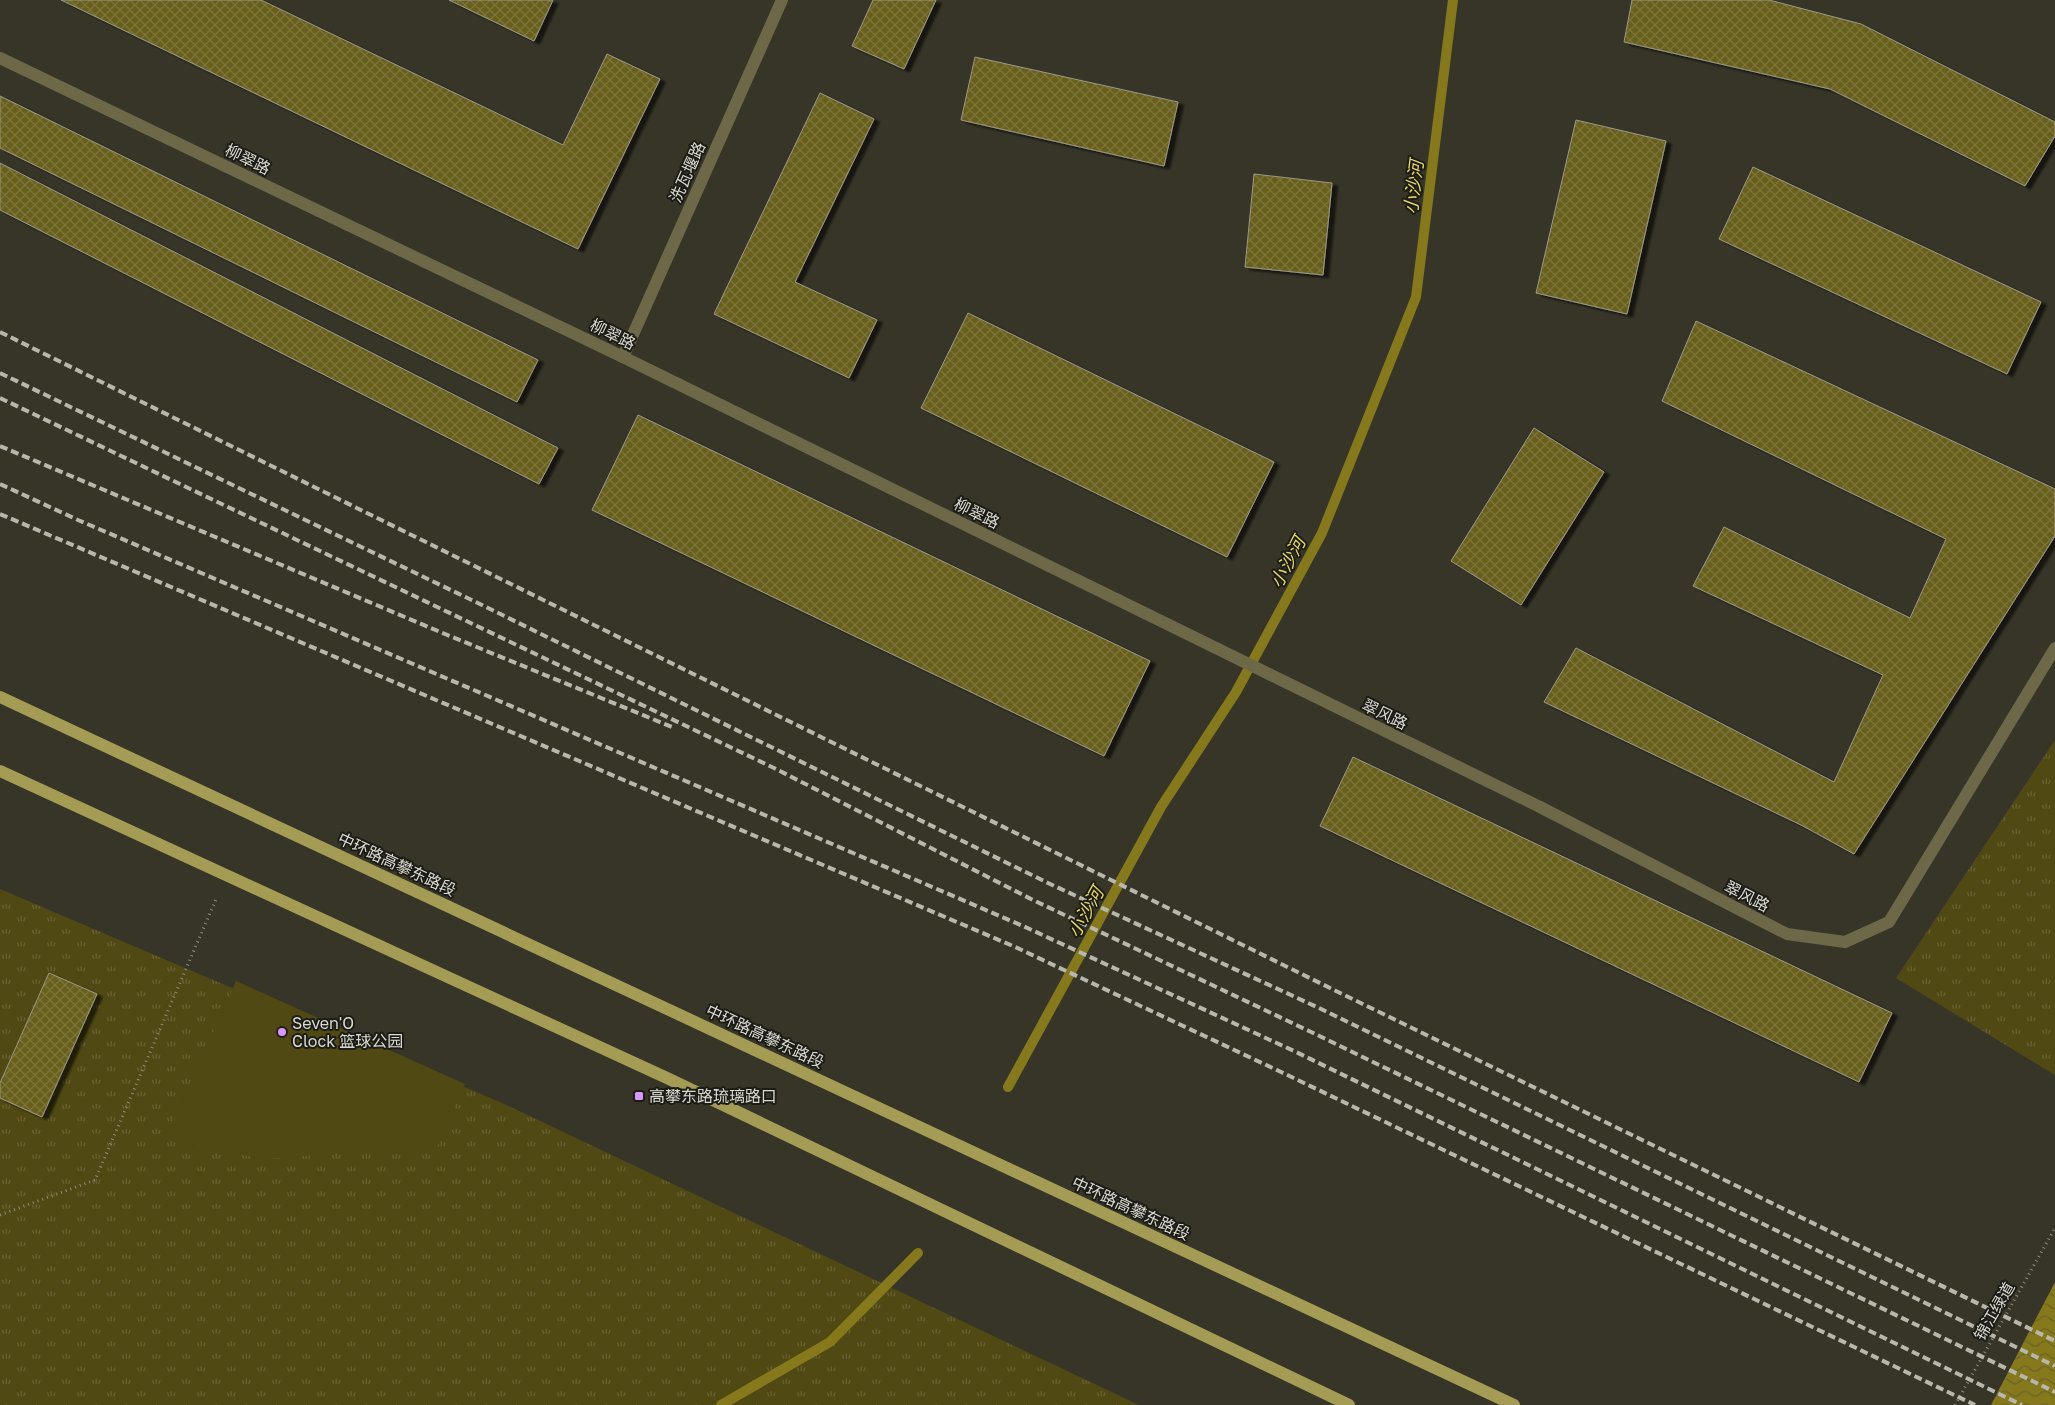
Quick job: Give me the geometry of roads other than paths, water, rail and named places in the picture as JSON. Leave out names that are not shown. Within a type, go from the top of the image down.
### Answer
[{"type":"main road","name":"中环路高攀东路段","points":[[0,698],[1514,1405]]},
{"type":"main road","points":[[0,771],[676,1082],[1348,1405]]},
{"type":"street","name":"洗瓦堰路","points":[[623,357],[782,0]]},
{"type":"street","name":"柳翠路","points":[[0,58],[623,357],[1311,696]]},
{"type":"street","name":"翠风路","points":[[1311,696],[1540,807],[1787,934],[1845,942],[1889,922],[2055,648]]},
{"type":"water","points":[[2055,1282],[2055,1405],[1991,1405]]},
{"type":"waterway","name":"小沙河","points":[[1008,1087],[1161,807],[1236,692],[1322,533],[1416,297],[1453,0]]},
{"type":"waterway","points":[[721,1405],[830,1342],[918,1253]]},
{"type":"railway","points":[[0,332],[1330,988],[2055,1341]]},
{"type":"railway","points":[[0,373],[482,605],[1048,883],[1319,1008],[2055,1366]]},
{"type":"railway","points":[[0,398],[774,768],[1033,900],[1309,1031],[2055,1392]]},
{"type":"railway","points":[[0,446],[445,634],[672,727]]},
{"type":"railway","points":[[0,484],[78,520],[1023,926],[1294,1051],[2022,1405]]},
{"type":"railway","points":[[0,514],[1013,946],[1279,1071],[1975,1405]]},
{"type":"place","name":"Seven'O Clock 篮球公园","points":[[282,1032]]},
{"type":"place","name":"高攀东路琉璃路口","points":[[639,1096]]}]
